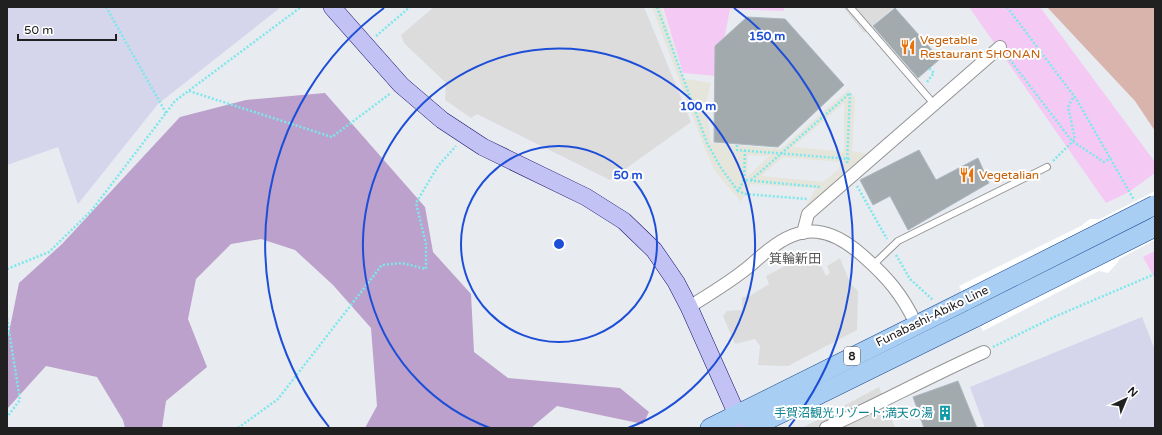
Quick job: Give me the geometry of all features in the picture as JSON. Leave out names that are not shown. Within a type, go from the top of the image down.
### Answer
[{"type":"main road","name":"Funabashi-Abiko Line","points":[[710,428],[740,421],[916,324],[1155,205]]},
{"type":"main road","name":"Funabashi-Abiko Line","points":[[750,428],[1155,227]]},
{"type":"street","points":[[332,7],[401,86],[442,120],[483,146],[586,197],[624,221],[654,250],[676,282],[689,307],[740,421]]},
{"type":"street","points":[[803,233],[808,214],[1000,47]]},
{"type":"street","points":[[689,307],[743,272],[770,248],[791,235],[816,230],[829,233],[849,244],[890,280],[906,304],[916,324]]},
{"type":"street","points":[[826,428],[984,352]]},
{"type":"lane","points":[[850,7],[934,104]]},
{"type":"lane","points":[[873,265],[898,241],[1047,167]]},
{"type":"path","points":[[106,7],[166,113]]},
{"type":"path","points":[[7,269],[49,252],[92,210],[175,101],[301,7]]},
{"type":"path","points":[[365,45],[410,7]]},
{"type":"path","points":[[657,7],[707,143],[721,168],[738,191],[745,194],[809,200]]},
{"type":"path","points":[[1007,7],[1074,96],[1130,192]]},
{"type":"path","points":[[1000,47],[1072,141],[1104,162],[1111,158]]},
{"type":"path","points":[[929,68],[934,73],[926,81],[929,84]]},
{"type":"path","points":[[189,91],[332,137],[401,86]]},
{"type":"path","points":[[751,180],[850,93],[848,158],[846,167]]},
{"type":"path","points":[[1047,167],[1075,139],[1068,107],[1074,96]]},
{"type":"path","points":[[238,428],[278,399],[382,265],[402,263],[426,269],[426,244],[416,203],[438,166],[466,135]]},
{"type":"path","points":[[737,145],[737,150],[782,152],[848,158],[861,168]]},
{"type":"path","points":[[738,191],[744,180],[745,150]]},
{"type":"path","points":[[744,180],[823,188],[818,192]]},
{"type":"path","points":[[984,352],[1054,317],[1155,274]]},
{"type":"path","points":[[7,318],[20,400],[7,418]]},
{"type":"shaded area","points":[[7,7],[281,7],[158,104],[78,204],[58,147],[7,165]]},
{"type":"shaded area","points":[[434,7],[644,7],[691,122],[610,180],[477,114],[471,118],[445,100],[446,83],[404,43],[401,35]]},
{"type":"shaded area","points":[[652,7],[661,7],[684,79],[711,83],[706,103],[711,143],[781,149],[848,90],[855,97],[852,151],[868,154],[809,206],[806,206],[816,188],[751,184],[741,202],[715,171],[705,149]],"holes":[[[844,103],[844,152],[794,147],[794,146]],[[748,155],[769,156],[748,176]],[[783,157],[840,162],[839,169],[823,182],[761,176]]]},
{"type":"shaded area","points":[[663,7],[784,7],[784,11],[730,9],[717,76],[683,73]]},
{"type":"shaded area","points":[[843,7],[894,7],[864,33]]},
{"type":"shaded area","points":[[969,7],[1040,7],[1155,162],[1155,173],[1129,192],[1106,203]]},
{"type":"shaded area","points":[[1047,7],[1155,7],[1155,131],[1135,101]]},
{"type":"shaded area","points":[[325,93],[425,207],[433,252],[471,294],[474,352],[508,378],[620,388],[649,412],[643,424],[557,406],[531,428],[365,428],[377,406],[371,328],[333,285],[295,250],[261,239],[231,244],[196,279],[188,319],[207,367],[166,401],[162,428],[125,428],[123,420],[97,377],[46,366],[7,409],[7,342],[19,283],[62,244],[180,117],[246,100]]},
{"type":"shaded area","points":[[814,251],[826,276],[830,273],[827,266],[840,258],[850,283],[858,291],[857,330],[788,366],[758,365],[760,346],[755,339],[735,344],[723,316],[727,311],[742,310],[742,297],[750,296],[769,284],[766,276]]},
{"type":"shaded area","points":[[1155,251],[1155,279],[1143,257]]},
{"type":"shaded area","points":[[1142,317],[1155,350],[1155,428],[985,428],[970,387]]},
{"type":"shaded area","points":[[879,387],[895,428],[802,428]]},
{"type":"pier","points":[[1155,191],[1155,240],[1119,259],[1108,273],[1099,271],[983,331],[959,286],[1081,226],[1090,219],[1100,219]]},
{"type":"building","points":[[895,8],[940,59],[918,78],[873,26]]},
{"type":"building","points":[[747,17],[785,19],[844,85],[778,147],[714,142],[715,46]]},
{"type":"building","points":[[919,150],[936,180],[978,158],[989,183],[908,230],[890,196],[873,205],[860,180]]},
{"type":"building","name":"手賀沼観光リゾート;満天の湯","points":[[958,381],[977,428],[924,428],[913,397]]},
{"type":"place","name":"Vegetable Restaurant SHONAN","points":[[908,47]]},
{"type":"place","name":"Vegetalian","points":[[967,175]]},
{"type":"place","name":"手賀沼観光リゾート;満天の湯","points":[[945,413]]},
{"type":"district","name":"箕輪新田","points":[[795,258]]}]
